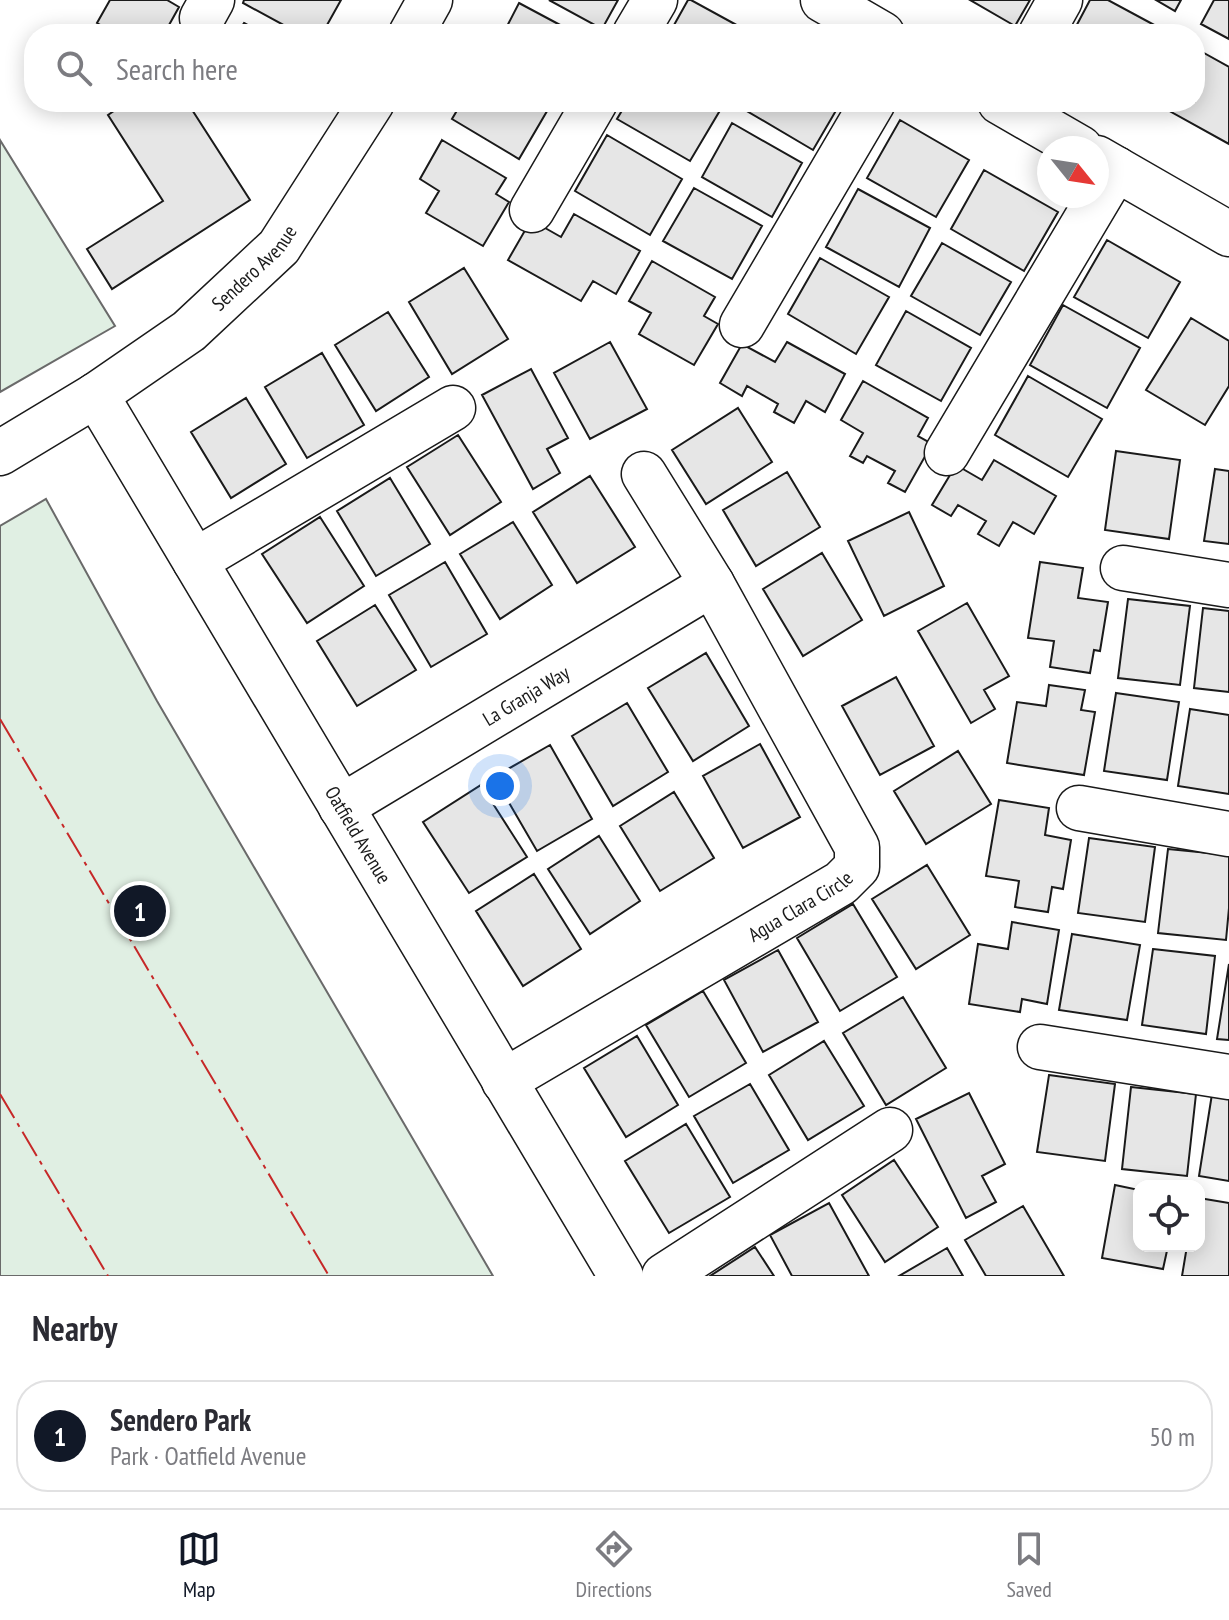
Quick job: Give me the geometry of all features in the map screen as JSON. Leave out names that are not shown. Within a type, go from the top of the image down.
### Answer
[{"type":"street","points":[[417,24],[430,0]]},
{"type":"street","points":[[641,24],[655,0]]},
{"type":"street","points":[[823,0],[865,24]]},
{"type":"street","points":[[1047,24],[1060,0]]},
{"type":"street","name":"Sendero Avenue","points":[[0,453],[96,395],[189,331],[279,247],[366,112]]},
{"type":"street","points":[[532,210],[589,112]]},
{"type":"street","points":[[742,325],[867,112]]},
{"type":"street","points":[[1019,112],[1060,136]]},
{"type":"street","points":[[1109,164],[1227,228]]},
{"type":"street","points":[[947,453],[1072,208]]},
{"type":"street","name":"Oatfield Avenue","points":[[96,395],[621,1276]]},
{"type":"street","points":[[195,561],[453,408]]},
{"type":"street","points":[[644,474],[712,584]]},
{"type":"street","points":[[1123,568],[1229,585]]},
{"type":"street","name":"La Granja Way","points":[[341,807],[712,584]]},
{"type":"street","name":"Agua Clara Circle","points":[[504,1081],[841,883],[857,867],[857,847],[712,584]]},
{"type":"street","points":[[1079,808],[1229,834]]},
{"type":"street","points":[[1040,1047],[1229,1077]]},
{"type":"street","points":[[664,1276],[890,1130]]},
{"type":"green space","points":[[0,140],[115,326],[0,392]]},
{"type":"green space","points":[[46,499],[157,701],[493,1276],[0,1276],[0,526]]},
{"type":"building","points":[[110,0],[167,0],[179,7],[170,24],[97,23]]},
{"type":"building","points":[[244,0],[341,0],[328,24],[282,24],[243,3]]},
{"type":"building","points":[[549,0],[618,0],[605,24],[593,24]]},
{"type":"building","points":[[688,0],[691,0],[735,24],[675,24]]},
{"type":"building","points":[[970,0],[1030,0],[1016,24]]},
{"type":"building","points":[[1090,0],[1108,0],[1152,24],[1077,24]]},
{"type":"building","points":[[1156,0],[1181,0],[1175,11]]},
{"type":"building","points":[[1214,0],[1229,0],[1229,39],[1201,24]]},
{"type":"building","points":[[519,3],[558,24],[508,24]]},
{"type":"building","points":[[1205,54],[1229,67],[1229,144],[1171,112],[1205,112]]},
{"type":"building","points":[[112,112],[193,112],[250,200],[112,289],[87,249],[163,201],[108,115]]},
{"type":"building","points":[[456,112],[546,112],[519,159],[452,119]]},
{"type":"building","points":[[621,112],[719,112],[690,161],[617,119]]},
{"type":"building","points":[[748,112],[835,112],[813,150]]},
{"type":"building","points":[[900,120],[969,160],[936,217],[867,178]]},
{"type":"building","points":[[732,123],[802,163],[772,217],[702,177]]},
{"type":"building","points":[[607,135],[682,179],[650,235],[575,191]]},
{"type":"building","points":[[442,140],[506,178],[496,194],[509,202],[483,246],[426,213],[439,191],[420,179]]},
{"type":"building","points":[[984,170],[1037,200],[1037,208],[1051,208],[1058,212],[1024,271],[951,229]]},
{"type":"building","points":[[694,188],[762,226],[732,279],[663,241]]},
{"type":"building","points":[[858,189],[930,228],[899,287],[826,247]]},
{"type":"building","points":[[574,214],[640,251],[616,294],[593,281],[581,301],[508,260],[531,220],[561,237]]},
{"type":"building","points":[[1107,240],[1180,282],[1148,338],[1074,297]]},
{"type":"building","points":[[942,243],[1011,282],[980,335],[911,296]]},
{"type":"building","points":[[820,258],[889,297],[856,354],[788,314]]},
{"type":"building","points":[[652,261],[715,297],[704,316],[718,324],[694,365],[639,334],[651,313],[629,301]]},
{"type":"building","points":[[464,268],[508,339],[452,374],[409,302]]},
{"type":"building","points":[[1063,305],[1140,348],[1107,408],[1030,365]]},
{"type":"building","points":[[906,311],[971,348],[941,401],[876,365]]},
{"type":"building","points":[[388,312],[429,377],[376,411],[335,345]]},
{"type":"building","points":[[1191,318],[1229,341],[1229,386],[1205,425],[1146,390]]},
{"type":"building","points":[[610,342],[647,409],[590,439],[554,373]]},
{"type":"building","points":[[787,342],[845,374],[825,412],[806,401],[794,423],[774,412],[778,404],[747,386],[742,396],[720,383],[742,344],[775,362]]},
{"type":"building","points":[[322,353],[364,425],[307,458],[265,387]]},
{"type":"building","points":[[531,369],[568,438],[547,449],[560,473],[533,489],[482,395]]},
{"type":"building","points":[[1028,376],[1102,419],[1068,477],[995,435]]},
{"type":"building","points":[[863,381],[928,418],[918,436],[932,444],[905,492],[888,483],[895,471],[867,456],[863,463],[850,456],[863,433],[841,420]]},
{"type":"building","points":[[246,398],[286,464],[231,498],[191,432]]},
{"type":"building","points":[[738,408],[772,462],[706,504],[672,450]]},
{"type":"building","points":[[458,435],[501,502],[450,535],[407,467]]},
{"type":"building","points":[[1116,451],[1180,460],[1169,539],[1105,530]]},
{"type":"building","points":[[994,460],[1056,496],[1034,534],[1013,522],[999,546],[978,534],[986,521],[958,505],[951,516],[932,505],[956,465],[982,480]]},
{"type":"building","points":[[1215,469],[1229,471],[1229,544],[1204,541]]},
{"type":"building","points":[[787,472],[820,527],[756,566],[723,510]]},
{"type":"building","points":[[590,476],[635,547],[577,583],[533,512]]},
{"type":"building","points":[[390,478],[430,544],[376,576],[337,511]]},
{"type":"building","points":[[909,512],[944,586],[884,616],[848,541]]},
{"type":"building","points":[[320,517],[364,586],[307,623],[262,554]]},
{"type":"building","points":[[513,522],[552,585],[500,619],[460,554]]},
{"type":"building","points":[[822,553],[862,620],[803,656],[763,589]]},
{"type":"building","points":[[445,562],[487,634],[431,667],[389,595]]},
{"type":"building","points":[[1040,562],[1083,568],[1078,598],[1108,602],[1100,651],[1094,650],[1090,673],[1050,667],[1054,641],[1028,638]]},
{"type":"building","points":[[1128,599],[1190,606],[1180,685],[1118,678]]},
{"type":"building","points":[[967,603],[1009,676],[984,690],[995,709],[971,723],[918,631]]},
{"type":"building","points":[[375,605],[416,670],[357,706],[317,641]]},
{"type":"building","points":[[1203,608],[1229,611],[1229,692],[1194,688]]},
{"type":"building","points":[[706,653],[749,726],[693,761],[648,688]]},
{"type":"building","points":[[896,677],[934,746],[880,775],[842,706]]},
{"type":"building","points":[[1049,685],[1085,690],[1081,710],[1095,712],[1084,775],[1007,763],[1017,702],[1046,706]]},
{"type":"building","points":[[1116,693],[1179,702],[1167,780],[1104,771]]},
{"type":"building","points":[[627,703],[668,772],[613,806],[572,736]]},
{"type":"building","points":[[1190,709],[1229,715],[1229,794],[1178,786]]},
{"type":"building","points":[[760,744],[800,817],[743,848],[703,776]]},
{"type":"building","points":[[550,745],[592,819],[537,851],[494,777]]},
{"type":"building","points":[[958,751],[991,804],[926,844],[894,791]]},
{"type":"building","points":[[481,785],[527,857],[469,893],[423,822]]},
{"type":"building","points":[[674,792],[714,858],[660,891],[620,826]]},
{"type":"building","points":[[999,800],[1049,808],[1045,835],[1071,840],[1063,889],[1052,887],[1048,912],[1015,907],[1019,881],[986,876]]},
{"type":"building","points":[[599,836],[640,901],[590,934],[548,869]]},
{"type":"building","points":[[1089,838],[1155,847],[1145,922],[1078,913]]},
{"type":"building","points":[[1168,849],[1229,855],[1226,940],[1158,933]]},
{"type":"building","points":[[927,865],[970,935],[916,969],[872,899]]},
{"type":"building","points":[[534,874],[581,949],[523,986],[476,911]]},
{"type":"building","points":[[853,904],[897,977],[840,1011],[797,938]]},
{"type":"building","points":[[1012,922],[1059,930],[1047,1004],[1022,999],[1020,1012],[969,1004],[978,944],[1008,949]]},
{"type":"building","points":[[1072,934],[1140,945],[1127,1020],[1059,1010]]},
{"type":"building","points":[[1153,949],[1215,956],[1206,1034],[1142,1025]]},
{"type":"building","points":[[778,950],[818,1022],[763,1052],[724,980]]},
{"type":"building","points":[[1229,964],[1229,1040],[1217,1039]]},
{"type":"building","points":[[703,991],[746,1063],[689,1097],[646,1025]]},
{"type":"building","points":[[903,997],[946,1068],[886,1105],[843,1033]]},
{"type":"building","points":[[637,1036],[678,1105],[626,1137],[584,1068]]},
{"type":"building","points":[[824,1041],[864,1106],[808,1140],[769,1075]]},
{"type":"building","points":[[1049,1075],[1115,1084],[1105,1161],[1037,1152]]},
{"type":"building","points":[[750,1084],[789,1150],[733,1183],[694,1116]]},
{"type":"building","points":[[1131,1087],[1196,1094],[1187,1176],[1122,1169]]},
{"type":"building","points":[[969,1093],[1005,1164],[982,1176],[996,1202],[966,1218],[916,1119]]},
{"type":"building","points":[[1212,1094],[1229,1097],[1229,1181],[1199,1176]]},
{"type":"building","points":[[686,1124],[730,1197],[669,1233],[625,1161]]},
{"type":"building","points":[[894,1160],[938,1227],[885,1262],[842,1195]]},
{"type":"building","points":[[1115,1185],[1133,1189],[1133,1252],[1167,1252],[1163,1269],[1102,1258]]},
{"type":"building","points":[[1205,1199],[1229,1203],[1229,1276],[1182,1276],[1186,1252],[1205,1252]]},
{"type":"building","points":[[829,1203],[869,1276],[792,1276],[770,1235]]},
{"type":"building","points":[[1023,1206],[1064,1276],[986,1276],[965,1240]]},
{"type":"building","points":[[755,1247],[774,1276],[710,1276]]},
{"type":"building","points":[[947,1248],[963,1276],[899,1276]]},
{"type":"power","points":[[0,719],[329,1276]]},
{"type":"power","points":[[0,1094],[108,1276]]},
{"type":"place","name":"Sendero Park","points":[[140,911]]}]
